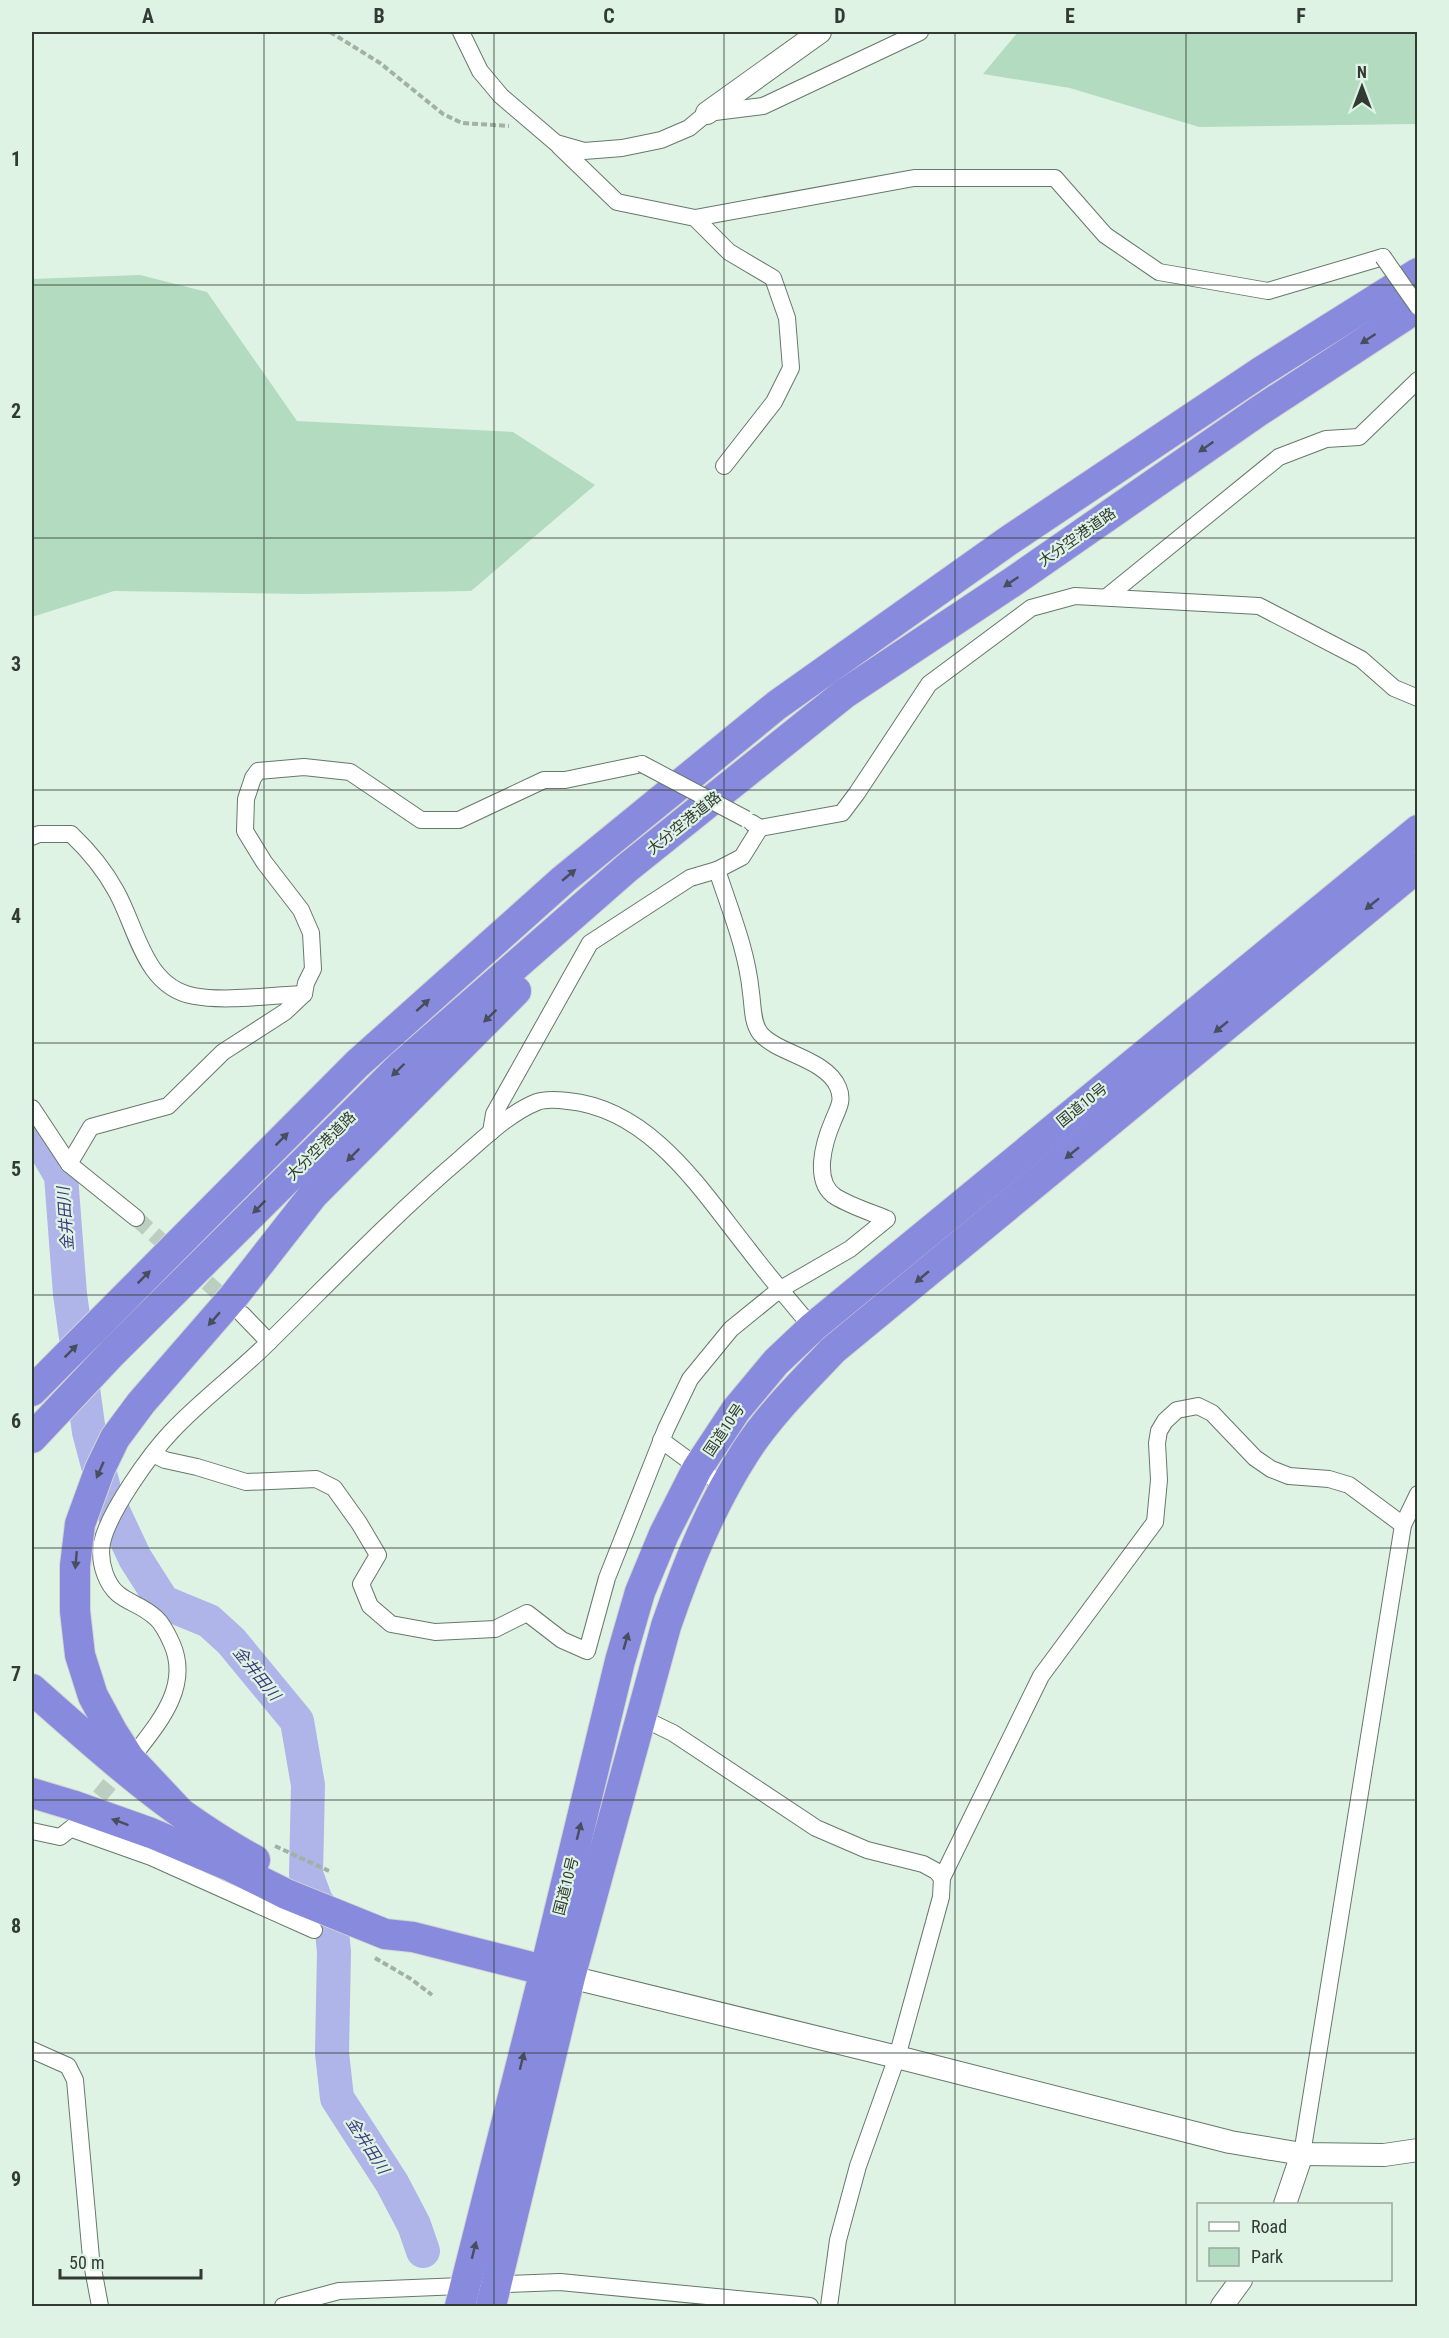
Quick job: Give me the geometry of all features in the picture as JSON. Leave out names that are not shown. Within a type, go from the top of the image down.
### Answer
[{"type":"highway","points":[[34,1388],[366,1057],[564,879],[777,705],[1028,528],[1262,371],[1418,273]]},
{"type":"highway","name":"大分空港道路","points":[[40,1428],[111,1353],[402,1065],[627,868],[844,694],[1014,581],[1259,411],[1418,307]]},
{"type":"highway","points":[[177,1809],[130,1759],[112,1731],[93,1696],[80,1655],[75,1611],[75,1566],[80,1524],[86,1503],[116,1438],[141,1403],[234,1296],[313,1195],[486,1019],[571,938],[844,694]]},
{"type":"highway","name":"国道10号","points":[[494,2296],[620,1661],[640,1592],[664,1534],[697,1469],[736,1410],[776,1362],[813,1327],[1418,830]]},
{"type":"highway","name":"国道10号","points":[[462,2296],[558,1974],[642,1718],[666,1626],[686,1569],[726,1488],[753,1442],[784,1402],[833,1350],[1418,867]]},
{"type":"highway","points":[[32,1689],[120,1767],[196,1824],[220,1840],[280,1871],[346,1920],[385,1934],[413,1937],[558,1974]]},
{"type":"highway","points":[[32,1709],[154,1813],[232,1867]]},
{"type":"highway","points":[[32,1793],[151,1833],[232,1867],[280,1871],[328,1882],[391,1918],[413,1937]]},
{"type":"street","points":[[461,32],[480,71],[501,96],[556,143],[617,202],[695,218],[914,178],[1055,178],[1105,235],[1159,272],[1268,291],[1383,257],[1418,307]]},
{"type":"street","points":[[556,143],[584,151],[622,148],[670,136],[689,128],[820,32]]},
{"type":"street","points":[[707,113],[763,106],[920,32]]},
{"type":"street","points":[[695,218],[729,252],[773,278],[787,318],[791,368],[774,402],[724,466]]},
{"type":"street","points":[[1108,596],[1280,457],[1326,439],[1359,437],[1418,380]]},
{"type":"street","points":[[69,1164],[91,1127],[168,1107],[223,1052],[285,1012],[304,994],[313,969],[311,933],[301,909],[264,862],[244,831],[246,799],[258,771],[304,767],[350,772],[420,820],[459,820],[544,780],[565,780],[642,764],[760,828],[842,813],[929,684],[1031,608],[1075,596],[1259,606],[1361,659],[1394,688],[1418,698]]},
{"type":"street","points":[[491,1132],[494,1114],[590,943],[690,878],[717,870],[742,857],[760,828]]},
{"type":"street","points":[[32,837],[39,834],[71,834],[92,853],[116,891],[143,952],[155,973],[169,986],[192,996],[209,998],[304,994]]},
{"type":"street","points":[[153,1454],[165,1460],[246,1482],[316,1479],[334,1488],[378,1555],[361,1584],[370,1606],[392,1624],[435,1632],[495,1629],[527,1612],[562,1640],[587,1651],[607,1578],[662,1440],[690,1379],[731,1329],[779,1290],[850,1249],[887,1219],[835,1197],[825,1186],[822,1169],[825,1146],[841,1104],[841,1095],[837,1084],[827,1073],[761,1034],[754,1022],[749,974],[717,870]]},
{"type":"street","points":[[137,1751],[168,1707],[176,1688],[179,1671],[177,1655],[168,1635],[156,1618],[114,1592],[109,1585],[100,1556],[106,1529],[126,1494],[171,1431],[269,1342],[425,1189],[491,1132],[539,1101],[568,1101],[601,1108],[630,1122],[663,1148],[686,1170],[779,1290],[833,1350]]},
{"type":"street","points":[[32,1108],[69,1164],[136,1218]]},
{"type":"street","points":[[242,1314],[269,1342]]},
{"type":"street","points":[[829,2307],[838,2240],[849,2197],[897,2057],[941,1897],[942,1878],[1041,1676],[1155,1522],[1159,1480],[1157,1443],[1159,1431],[1165,1421],[1177,1410],[1198,1407],[1212,1413],[1255,1458],[1271,1469],[1289,1476],[1329,1479],[1349,1485],[1403,1525]]},
{"type":"street","points":[[662,1440],[697,1469],[726,1488]]},
{"type":"street","points":[[1286,2203],[1302,2154],[1403,1525],[1418,1494]]},
{"type":"street","points":[[642,1718],[674,1733],[816,1828],[867,1850],[923,1864],[936,1871],[942,1878]]},
{"type":"street","points":[[32,1831],[60,1837],[75,1826],[314,1930]]},
{"type":"street","points":[[558,1974],[1230,2142],[1302,2154],[1384,2155],[1418,2150]]},
{"type":"street","points":[[32,2050],[68,2066],[75,2080],[91,2258],[100,2307]]},
{"type":"street","points":[[1222,2307],[1239,2281]]},
{"type":"street","points":[[283,2307],[339,2291],[494,2296],[560,2282],[810,2307]]},
{"type":"path","points":[[330,32],[380,63],[435,108],[453,119],[479,126],[537,127]]},
{"type":"path","points":[[267,1841],[280,1871],[328,1882]]},
{"type":"path","points":[[369,1955],[411,1979],[432,1995]]},
{"type":"green space","points":[[1018,32],[1417,32],[1417,124],[1199,127],[1070,88],[983,74]]},
{"type":"green space","points":[[140,275],[207,292],[297,421],[513,432],[595,485],[471,591],[303,594],[114,591],[32,617],[32,279]]},
{"type":"waterway","name":"金井田川","points":[[32,1126],[61,1176],[70,1294],[89,1432],[106,1496],[135,1558],[163,1602],[209,1621],[231,1641],[297,1721],[308,1785],[306,1874],[316,1901],[331,1922],[334,1952],[332,2053],[337,2098],[392,2183],[414,2225],[423,2251]]},
{"type":"tunnel","points":[[136,1218],[233,1306]]},
{"type":"tunnel","points":[[84,1815],[127,1763]]}]
